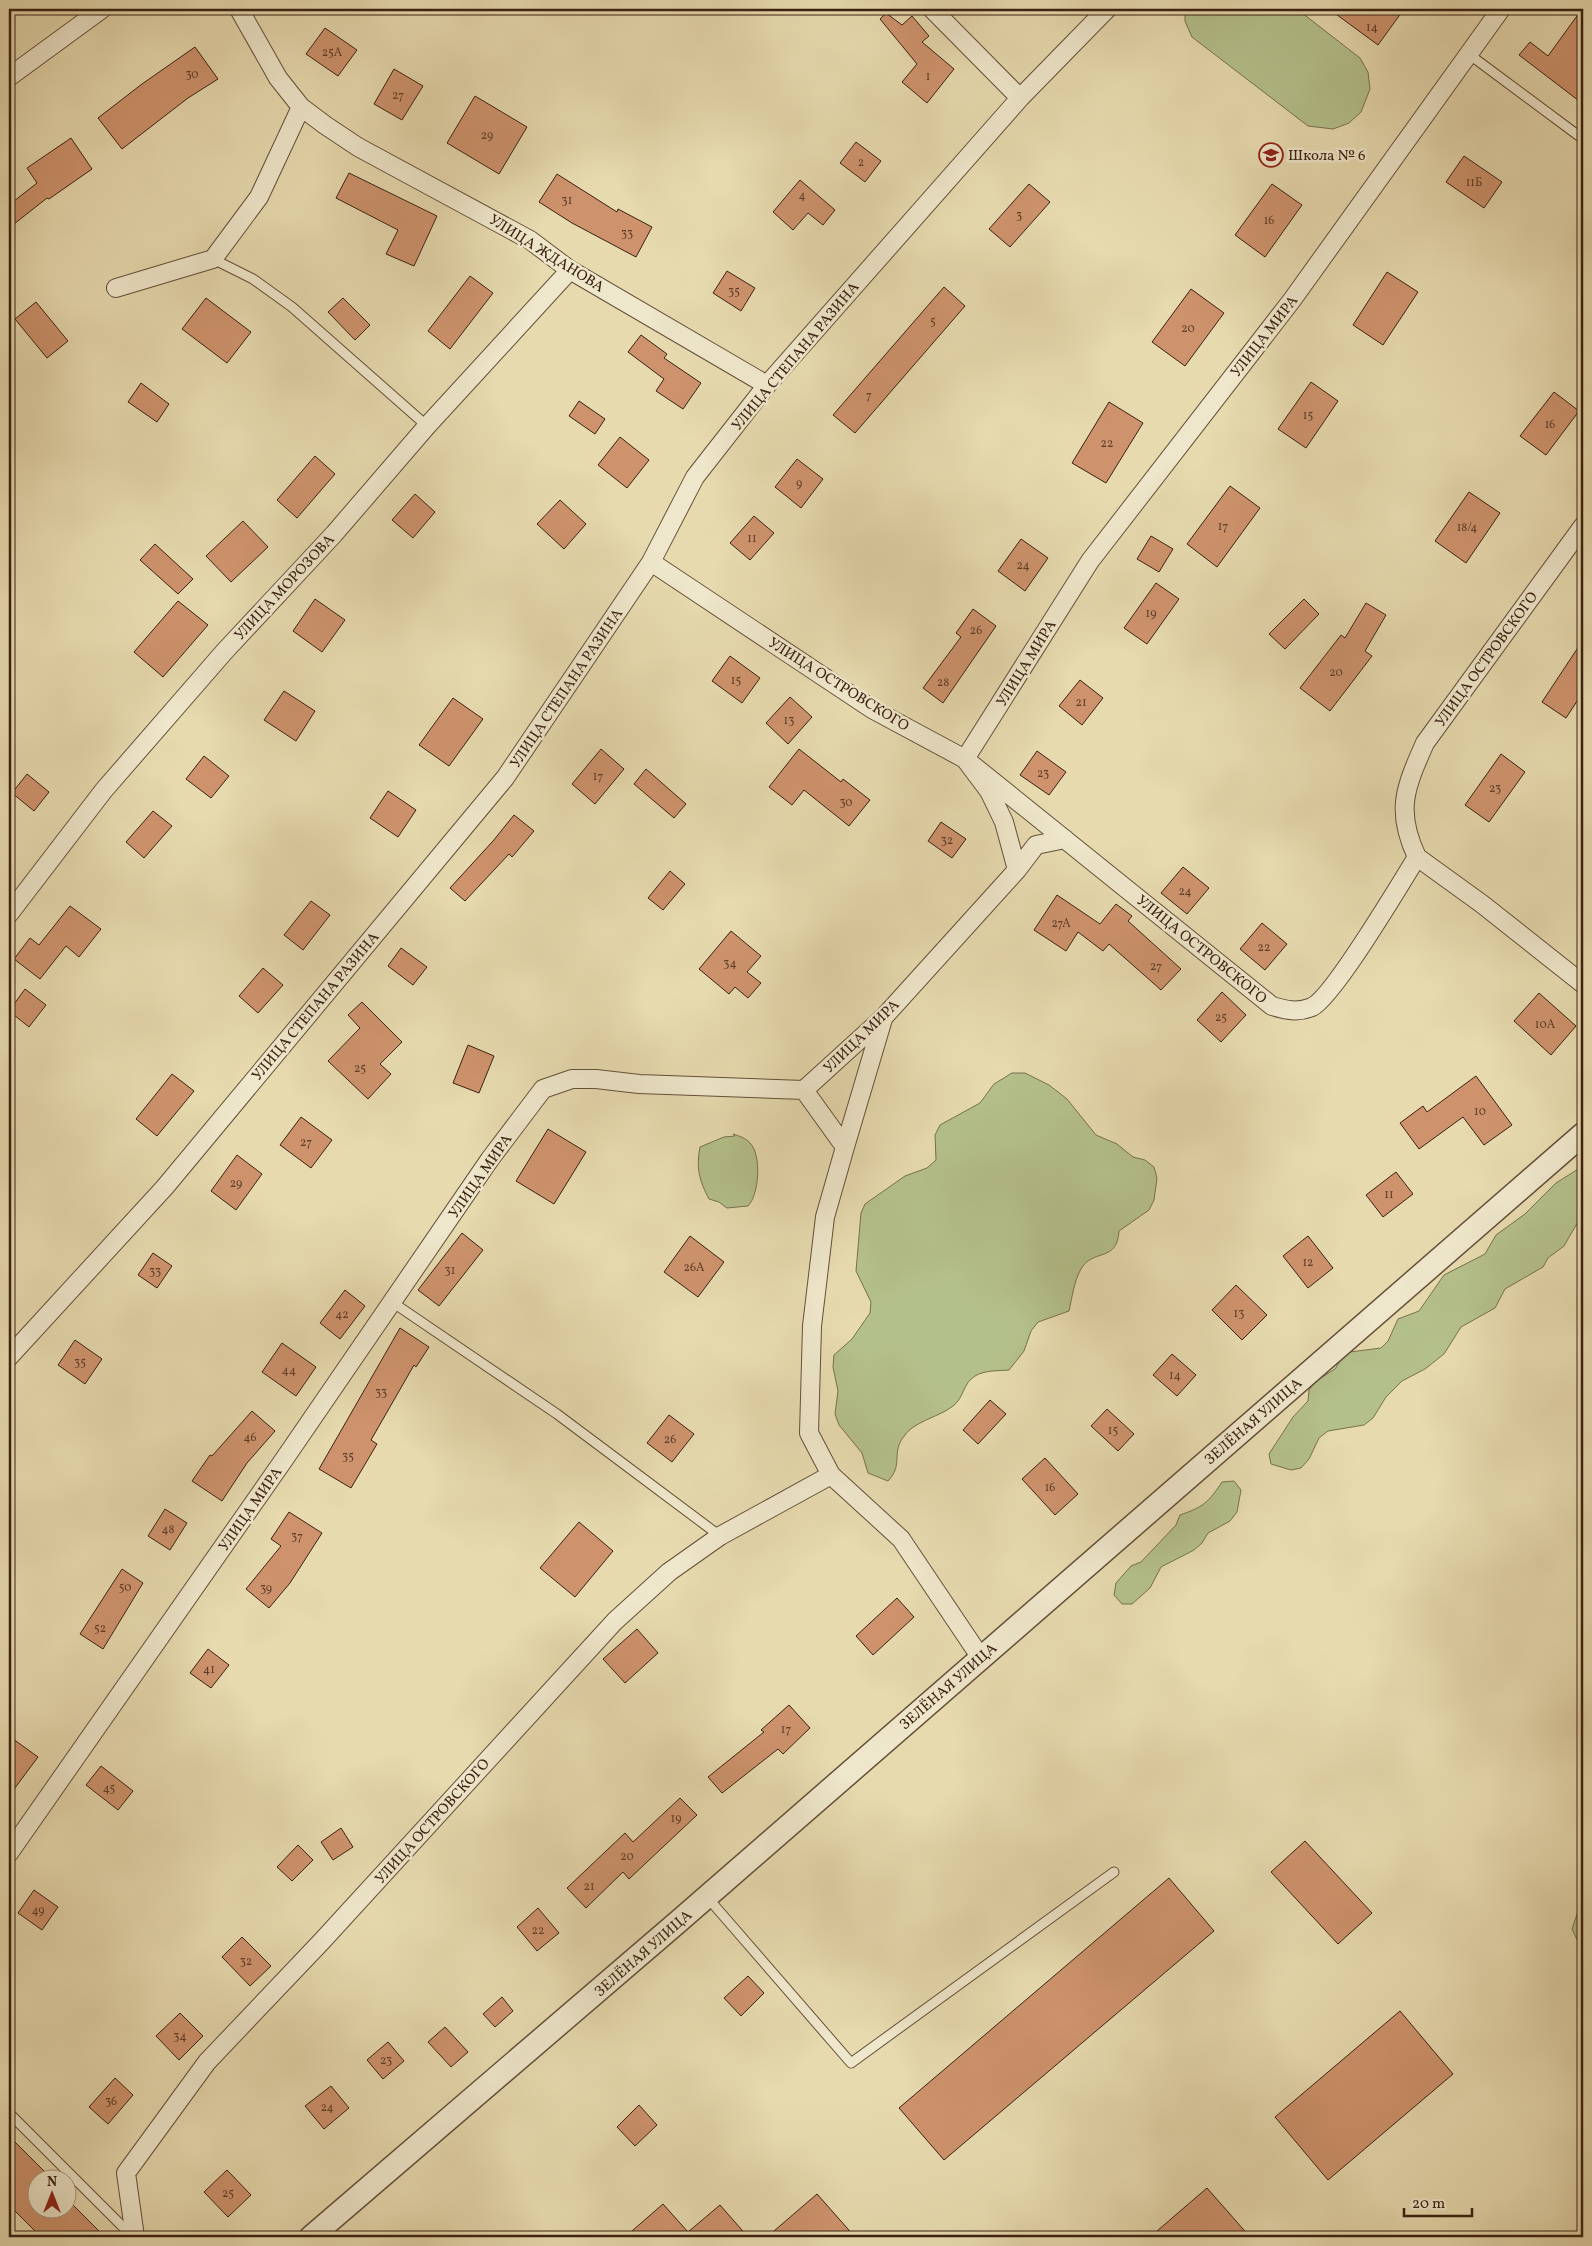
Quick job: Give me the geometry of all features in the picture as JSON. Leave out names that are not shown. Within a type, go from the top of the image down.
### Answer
[{"type":"street","points":[[9,77],[102,9]]},
{"type":"street","name":"УЛИЦА ЖДАНОВА","points":[[239,9],[278,78],[301,107],[358,147],[530,240],[570,270],[767,385]]},
{"type":"street","points":[[932,9],[1020,98]]},
{"type":"street","name":"УЛИЦА СТЕПАНА РАЗИНА","points":[[9,1357],[165,1187],[505,778],[651,562],[695,477],[767,385],[1020,98],[1107,9]]},
{"type":"street","name":"УЛИЦА МИРА","points":[[965,759],[1090,561],[1292,300],[1502,9]]},
{"type":"street","points":[[116,288],[213,258],[259,197],[301,107]]},
{"type":"street","name":"УЛИЦА МОРОЗОВА","points":[[9,914],[104,790],[224,652],[334,534],[427,426],[570,270]]},
{"type":"street","name":"УЛИЦА ОСТРОВСКОГО","points":[[651,562],[872,709],[965,759],[1272,1006],[1291,1012],[1314,1006],[1338,978],[1417,858],[1406,835],[1403,812],[1412,773],[1425,743],[1583,526]]},
{"type":"street","points":[[965,759],[989,791],[1004,822],[1017,870]]},
{"type":"street","name":"УЛИЦА МИРА","points":[[9,1853],[283,1461],[490,1159],[543,1089],[572,1079],[596,1079],[639,1084],[804,1090],[883,1018],[1017,870],[1036,845],[1066,839]]},
{"type":"street","points":[[1417,858],[1482,904],[1583,984]]},
{"type":"street","points":[[883,1018],[825,1217],[812,1326],[809,1433],[831,1475],[901,1539],[980,1658]]},
{"type":"street","points":[[804,1090],[845,1148]]},
{"type":"street","name":"ЗЕЛЁНАЯ УЛИЦА","points":[[311,2237],[706,1897],[1583,1134]]},
{"type":"street","name":"УЛИЦА ОСТРОВСКОГО","points":[[134,2237],[126,2173],[207,2062],[329,1933],[615,1621],[669,1572],[720,1536],[831,1475]]},
{"type":"lane","points":[[1470,55],[1583,139]]},
{"type":"lane","points":[[213,258],[253,279],[292,307],[427,426]]},
{"type":"lane","points":[[392,1302],[557,1414],[720,1536]]},
{"type":"lane","points":[[706,1897],[851,2063],[1114,1872]]},
{"type":"lane","points":[[9,2113],[134,2237]]},
{"type":"green space","points":[[1185,9],[1297,9],[1360,58],[1368,72],[1370,89],[1361,112],[1349,123],[1333,129],[1308,126],[1192,37],[1185,21]]},
{"type":"green space","points":[[1012,1073],[1025,1073],[1049,1085],[1067,1099],[1096,1135],[1117,1144],[1133,1157],[1145,1160],[1154,1167],[1157,1178],[1154,1200],[1149,1210],[1119,1231],[1117,1241],[1109,1252],[1086,1263],[1077,1279],[1069,1311],[1038,1322],[1031,1331],[1024,1351],[1009,1370],[987,1372],[975,1376],[968,1383],[957,1403],[906,1433],[899,1445],[895,1470],[888,1481],[868,1473],[862,1453],[839,1425],[835,1414],[838,1391],[833,1367],[834,1355],[852,1339],[870,1313],[871,1302],[856,1271],[861,1213],[865,1204],[905,1176],[927,1168],[936,1160],[935,1135],[940,1125],[980,1103],[994,1084]]},
{"type":"green space","points":[[733,1134],[742,1137],[754,1149],[758,1165],[758,1175],[755,1193],[748,1206],[727,1208],[719,1202],[709,1199],[699,1174],[698,1161],[700,1147],[724,1137],[735,1136]]},
{"type":"green space","points":[[1583,1166],[1583,1213],[1564,1246],[1548,1258],[1543,1267],[1505,1289],[1495,1308],[1461,1327],[1444,1354],[1425,1369],[1402,1381],[1386,1397],[1373,1418],[1364,1425],[1328,1431],[1319,1438],[1309,1459],[1301,1468],[1291,1470],[1271,1464],[1269,1454],[1293,1417],[1308,1401],[1309,1390],[1316,1381],[1335,1369],[1341,1359],[1350,1352],[1381,1348],[1388,1341],[1398,1319],[1419,1311],[1444,1275],[1485,1254],[1496,1235],[1525,1214],[1556,1183]]},
{"type":"green space","points":[[1234,1481],[1241,1490],[1237,1512],[1230,1521],[1208,1533],[1202,1543],[1194,1550],[1161,1567],[1150,1588],[1132,1604],[1122,1604],[1114,1595],[1116,1583],[1131,1566],[1141,1562],[1176,1525],[1180,1515],[1204,1503],[1213,1495],[1222,1482]]},
{"type":"green space","points":[[1583,1897],[1583,1948],[1581,1948],[1572,1929]]},
{"type":"building","points":[[1329,9],[1404,9],[1378,45]]},
{"type":"building","points":[[1582,9],[1583,104],[1519,55],[1530,42],[1548,56]]},
{"type":"building","points":[[886,13],[902,25],[912,16],[929,36],[922,42],[954,69],[927,103],[902,82],[917,64],[880,19]]},
{"type":"building","points":[[325,28],[357,50],[338,76],[306,54]]},
{"type":"building","points":[[195,47],[218,79],[188,98],[122,149],[98,118]]},
{"type":"building","points":[[394,69],[423,86],[402,120],[374,104]]},
{"type":"building","points":[[475,96],[527,127],[499,174],[447,143]]},
{"type":"building","points":[[71,138],[92,169],[49,199],[47,198],[9,228],[9,205],[37,183],[27,168]]},
{"type":"building","points":[[856,142],[881,161],[865,182],[840,163]]},
{"type":"building","points":[[1464,156],[1502,182],[1484,208],[1446,182]]},
{"type":"building","points":[[349,173],[437,216],[414,266],[386,254],[398,230],[336,198]]},
{"type":"building","points":[[557,174],[617,212],[618,209],[652,227],[636,257],[572,223],[539,202]]},
{"type":"building","points":[[800,180],[835,210],[823,225],[808,213],[793,230],[773,212]]},
{"type":"building","points":[[1029,184],[1050,202],[1010,247],[989,229]]},
{"type":"building","points":[[1272,184],[1302,205],[1265,257],[1235,235]]},
{"type":"building","points":[[727,271],[755,288],[741,311],[713,293]]},
{"type":"building","points":[[1387,272],[1418,292],[1383,345],[1353,325]]},
{"type":"building","points":[[470,276],[493,293],[450,349],[428,331]]},
{"type":"building","points":[[944,287],[965,306],[855,433],[833,415]]},
{"type":"building","points":[[1191,289],[1224,313],[1185,366],[1152,342]]},
{"type":"building","points":[[206,298],[251,332],[227,363],[182,329]]},
{"type":"building","points":[[343,298],[370,325],[355,340],[328,312]]},
{"type":"building","points":[[36,302],[68,341],[47,358],[15,319]]},
{"type":"building","points":[[641,335],[667,354],[664,358],[701,383],[683,409],[656,391],[664,379],[628,352]]},
{"type":"building","points":[[1311,382],[1338,401],[1306,448],[1278,429]]},
{"type":"building","points":[[141,383],[169,404],[157,422],[128,402]]},
{"type":"building","points":[[1554,392],[1579,411],[1546,455],[1520,436]]},
{"type":"building","points":[[579,401],[605,419],[595,434],[569,416]]},
{"type":"building","points":[[1109,402],[1143,423],[1106,483],[1072,463]]},
{"type":"building","points":[[620,437],[649,460],[627,488],[598,465]]},
{"type":"building","points":[[315,456],[335,474],[297,518],[277,500]]},
{"type":"building","points":[[797,459],[823,479],[801,508],[775,487]]},
{"type":"building","points":[[1230,486],[1260,508],[1217,567],[1187,544]]},
{"type":"building","points":[[1469,492],[1500,513],[1466,563],[1435,541]]},
{"type":"building","points":[[415,494],[435,512],[413,538],[392,520]]},
{"type":"building","points":[[560,500],[586,524],[564,549],[537,524]]},
{"type":"building","points":[[754,516],[774,533],[750,560],[730,543]]},
{"type":"building","points":[[243,521],[268,547],[231,582],[206,556]]},
{"type":"building","points":[[1151,536],[1173,549],[1159,572],[1137,559]]},
{"type":"building","points":[[1021,539],[1048,558],[1025,591],[998,571]]},
{"type":"building","points":[[155,544],[193,579],[178,594],[140,560]]},
{"type":"building","points":[[1156,583],[1179,599],[1147,644],[1124,628]]},
{"type":"building","points":[[315,599],[345,620],[322,652],[293,631]]},
{"type":"building","points":[[1304,599],[1319,614],[1285,649],[1269,634]]},
{"type":"building","points":[[178,601],[208,625],[163,677],[134,652]]},
{"type":"building","points":[[1366,603],[1386,615],[1365,651],[1372,656],[1330,711],[1300,688],[1341,635],[1345,638]]},
{"type":"building","points":[[973,609],[996,626],[943,703],[923,688],[961,637],[956,633]]},
{"type":"building","points":[[1583,640],[1583,692],[1566,718],[1542,702]]},
{"type":"building","points":[[730,656],[760,678],[742,703],[712,681]]},
{"type":"building","points":[[1080,680],[1103,698],[1082,725],[1059,706]]},
{"type":"building","points":[[284,691],[315,711],[296,741],[264,720]]},
{"type":"building","points":[[790,697],[812,717],[788,744],[766,723]]},
{"type":"building","points":[[453,698],[483,719],[449,766],[419,745]]},
{"type":"building","points":[[601,749],[624,769],[595,804],[572,784]]},
{"type":"building","points":[[799,749],[841,782],[843,779],[870,800],[849,826],[804,790],[792,805],[769,787]]},
{"type":"building","points":[[1037,751],[1066,772],[1049,795],[1020,775]]},
{"type":"building","points":[[1501,754],[1525,772],[1489,822],[1465,805]]},
{"type":"building","points":[[204,756],[229,776],[211,798],[186,779]]},
{"type":"building","points":[[646,769],[686,804],[674,818],[634,784]]},
{"type":"building","points":[[27,774],[49,792],[34,811],[12,793]]},
{"type":"building","points":[[388,791],[416,810],[398,837],[370,818]]},
{"type":"building","points":[[153,811],[172,826],[144,858],[126,842]]},
{"type":"building","points":[[514,815],[534,831],[512,857],[509,854],[465,901],[450,888]]},
{"type":"building","points":[[941,822],[966,839],[952,858],[928,841]]},
{"type":"building","points":[[1183,867],[1209,888],[1187,914],[1161,893]]},
{"type":"building","points":[[670,871],[685,884],[663,910],[648,898]]},
{"type":"building","points":[[1057,895],[1100,924],[1116,904],[1132,916],[1128,921],[1181,969],[1161,990],[1109,944],[1103,951],[1078,932],[1066,951],[1034,930]]},
{"type":"building","points":[[311,901],[330,915],[303,950],[284,935]]},
{"type":"building","points":[[70,906],[101,929],[79,957],[66,946],[40,979],[14,959],[30,938],[39,945]]},
{"type":"building","points":[[1262,923],[1287,944],[1265,970],[1240,949]]},
{"type":"building","points":[[731,931],[761,956],[747,972],[761,983],[748,998],[735,987],[729,994],[699,969]]},
{"type":"building","points":[[401,948],[427,967],[413,985],[388,966]]},
{"type":"building","points":[[263,968],[283,985],[258,1013],[239,996]]},
{"type":"building","points":[[25,989],[46,1005],[29,1027],[9,1011]]},
{"type":"building","points":[[1222,992],[1246,1015],[1221,1042],[1197,1020]]},
{"type":"building","points":[[1539,993],[1576,1026],[1551,1055],[1514,1021]]},
{"type":"building","points":[[362,1002],[402,1042],[380,1064],[391,1074],[368,1099],[328,1061],[360,1028],[348,1015]]},
{"type":"building","points":[[468,1045],[494,1056],[479,1093],[453,1083]]},
{"type":"building","points":[[172,1074],[194,1091],[157,1136],[136,1119]]},
{"type":"building","points":[[1476,1076],[1512,1125],[1484,1145],[1463,1117],[1419,1149],[1400,1123],[1423,1106],[1427,1112]]},
{"type":"building","points":[[301,1117],[332,1140],[311,1168],[280,1145]]},
{"type":"building","points":[[548,1129],[586,1152],[554,1204],[516,1181]]},
{"type":"building","points":[[237,1155],[262,1174],[236,1210],[211,1191]]},
{"type":"building","points":[[1396,1172],[1413,1194],[1383,1217],[1366,1195]]},
{"type":"building","points":[[462,1233],[483,1250],[439,1306],[418,1290]]},
{"type":"building","points":[[690,1236],[724,1262],[698,1297],[664,1272]]},
{"type":"building","points":[[1308,1236],[1333,1268],[1308,1288],[1283,1256]]},
{"type":"building","points":[[153,1253],[172,1266],[157,1288],[138,1275]]},
{"type":"building","points":[[1236,1285],[1267,1315],[1242,1340],[1212,1310]]},
{"type":"building","points":[[345,1290],[365,1306],[340,1339],[320,1323]]},
{"type":"building","points":[[400,1328],[429,1347],[416,1367],[414,1365],[371,1440],[377,1444],[351,1488],[319,1469]]},
{"type":"building","points":[[75,1340],[102,1359],[85,1384],[58,1365]]},
{"type":"building","points":[[282,1343],[316,1367],[296,1396],[262,1372]]},
{"type":"building","points":[[1172,1354],[1196,1375],[1177,1396],[1153,1375]]},
{"type":"building","points":[[990,1400],[1006,1414],[978,1444],[963,1430]]},
{"type":"building","points":[[1107,1409],[1134,1434],[1118,1451],[1091,1426]]},
{"type":"building","points":[[252,1411],[275,1431],[247,1463],[222,1501],[192,1481],[210,1455],[212,1456]]},
{"type":"building","points":[[669,1415],[694,1434],[672,1462],[647,1443]]},
{"type":"building","points":[[1045,1458],[1078,1494],[1055,1515],[1022,1479]]},
{"type":"building","points":[[165,1509],[187,1523],[170,1550],[148,1536]]},
{"type":"building","points":[[289,1512],[322,1533],[290,1583],[269,1608],[246,1589],[281,1546],[271,1539]]},
{"type":"building","points":[[579,1522],[613,1551],[575,1597],[540,1568]]},
{"type":"building","points":[[122,1569],[143,1583],[103,1649],[80,1634]]},
{"type":"building","points":[[897,1598],[914,1617],[873,1655],[856,1636]]},
{"type":"building","points":[[637,1629],[658,1653],[625,1683],[603,1659]]},
{"type":"building","points":[[208,1649],[229,1665],[211,1688],[190,1673]]},
{"type":"building","points":[[789,1705],[810,1728],[783,1754],[778,1749],[722,1793],[708,1777],[764,1732],[761,1730]]},
{"type":"building","points":[[9,1736],[38,1757],[9,1796]]},
{"type":"building","points":[[101,1766],[133,1791],[118,1810],[86,1785]]},
{"type":"building","points":[[680,1798],[697,1815],[629,1879],[623,1872],[586,1908],[567,1888],[625,1833],[633,1842]]},
{"type":"building","points":[[341,1828],[353,1847],[333,1860],[321,1842]]},
{"type":"building","points":[[1305,1841],[1372,1913],[1338,1944],[1271,1872]]},
{"type":"building","points":[[298,1845],[313,1860],[292,1881],[277,1867]]},
{"type":"building","points":[[1169,1878],[1214,1931],[944,2160],[899,2108]]},
{"type":"building","points":[[34,1890],[58,1907],[42,1930],[18,1913]]},
{"type":"building","points":[[538,1908],[559,1933],[537,1951],[517,1927]]},
{"type":"building","points":[[242,1937],[271,1966],[250,1986],[222,1957]]},
{"type":"building","points":[[748,1976],[764,1993],[741,2016],[724,1998]]},
{"type":"building","points":[[502,1997],[513,2011],[495,2027],[483,2014]]},
{"type":"building","points":[[1400,2011],[1453,2074],[1328,2180],[1275,2117]]},
{"type":"building","points":[[180,2013],[203,2036],[179,2060],[156,2036]]},
{"type":"building","points":[[445,2027],[468,2052],[451,2067],[428,2042]]},
{"type":"building","points":[[388,2042],[404,2061],[383,2079],[367,2060]]},
{"type":"building","points":[[115,2078],[133,2095],[108,2124],[89,2107]]},
{"type":"building","points":[[331,2086],[349,2108],[324,2129],[305,2106]]},
{"type":"building","points":[[639,2105],[657,2125],[635,2146],[617,2127]]},
{"type":"building","points":[[9,2136],[41,2168],[28,2168],[28,2218],[78,2218],[78,2210],[105,2237],[41,2237],[9,2205]]},
{"type":"building","points":[[227,2170],[251,2195],[228,2217],[204,2192]]},
{"type":"building","points":[[1207,2188],[1250,2237],[1150,2237]]},
{"type":"building","points":[[817,2194],[855,2237],[767,2237]]},
{"type":"building","points":[[663,2204],[688,2232],[720,2205],[748,2237],[625,2237]]},
{"type":"place","name":"Школа № 6","points":[[1271,155]]}]
